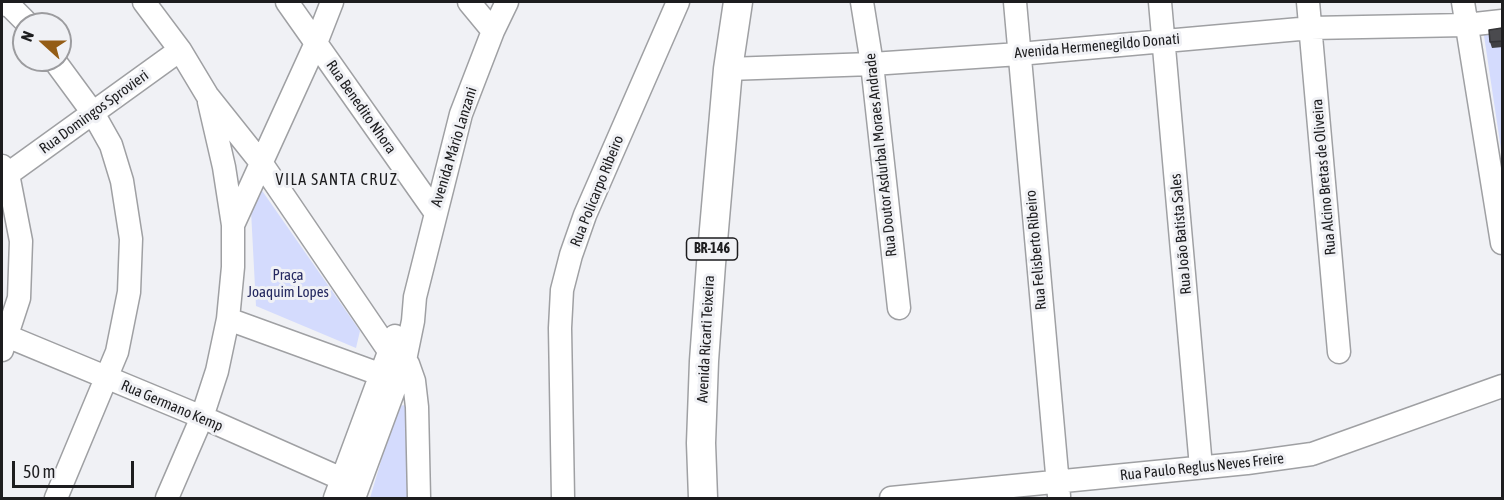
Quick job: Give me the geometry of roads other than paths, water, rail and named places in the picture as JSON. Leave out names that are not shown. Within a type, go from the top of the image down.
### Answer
[{"type":"main road","name":"Avenida Ricarti Teixeira","points":[[703,498],[701,443],[704,362],[728,69],[738,2]]},
{"type":"street","points":[[144,2],[180,50],[207,95],[262,164],[393,366],[417,407],[419,498]]},
{"type":"street","name":"Rua Benedito Nhora","points":[[287,2],[435,212]]},
{"type":"street","points":[[233,225],[316,44],[332,2]]},
{"type":"street","points":[[469,2],[493,31]]},
{"type":"street","name":"Avenida Mário Lanzani","points":[[354,498],[415,297],[461,114],[493,31],[507,2]]},
{"type":"street","name":"Rua Policarpo Ribeiro","points":[[563,498],[560,328],[562,290],[585,215],[678,2]]},
{"type":"street","name":"Rua Doutor Asdurbal Moraes Andrade","points":[[862,2],[872,64],[899,308]]},
{"type":"street","name":"Rua Felisberto Ribeiro","points":[[1015,2],[1058,491]]},
{"type":"street","name":"Rua João Batista Sales","points":[[1160,2],[1201,467]]},
{"type":"street","name":"Rua Alcino Bretas de Oliveira","points":[[1308,2],[1339,352]]},
{"type":"street","points":[[1463,2],[1503,243]]},
{"type":"street","name":"Avenida Hermenegildo Donati","points":[[728,69],[872,64],[1019,54],[1311,28],[1466,25],[1503,21]]},
{"type":"street","name":"Rua Domingos Sprovieri","points":[[5,170],[93,113],[180,50]]},
{"type":"street","points":[[56,498],[117,352],[129,292],[130,239],[122,181],[111,146],[93,113],[63,72]]},
{"type":"street","points":[[167,498],[202,417],[217,371],[228,319],[233,267],[233,225],[224,166],[207,95]]},
{"type":"street","points":[[4,340],[19,298],[21,241],[5,170]]},
{"type":"street","points":[[228,319],[393,366]]},
{"type":"street","name":"Rua Germano Kemp","points":[[4,340],[107,378],[202,417],[338,489]]},
{"type":"street","name":"Avenida Mário Lanzani","points":[[338,489],[393,366]]},
{"type":"street","name":"Rua Paulo Reglus Neves Freire","points":[[891,498],[1058,491],[1201,467],[1312,454],[1503,386]]},
{"type":"district","name":"VILA SANTA CRUZ","points":[[337,180]]},
{"type":"park label","name":"Praça Joaquim Lopes","points":[[288,284]]}]
